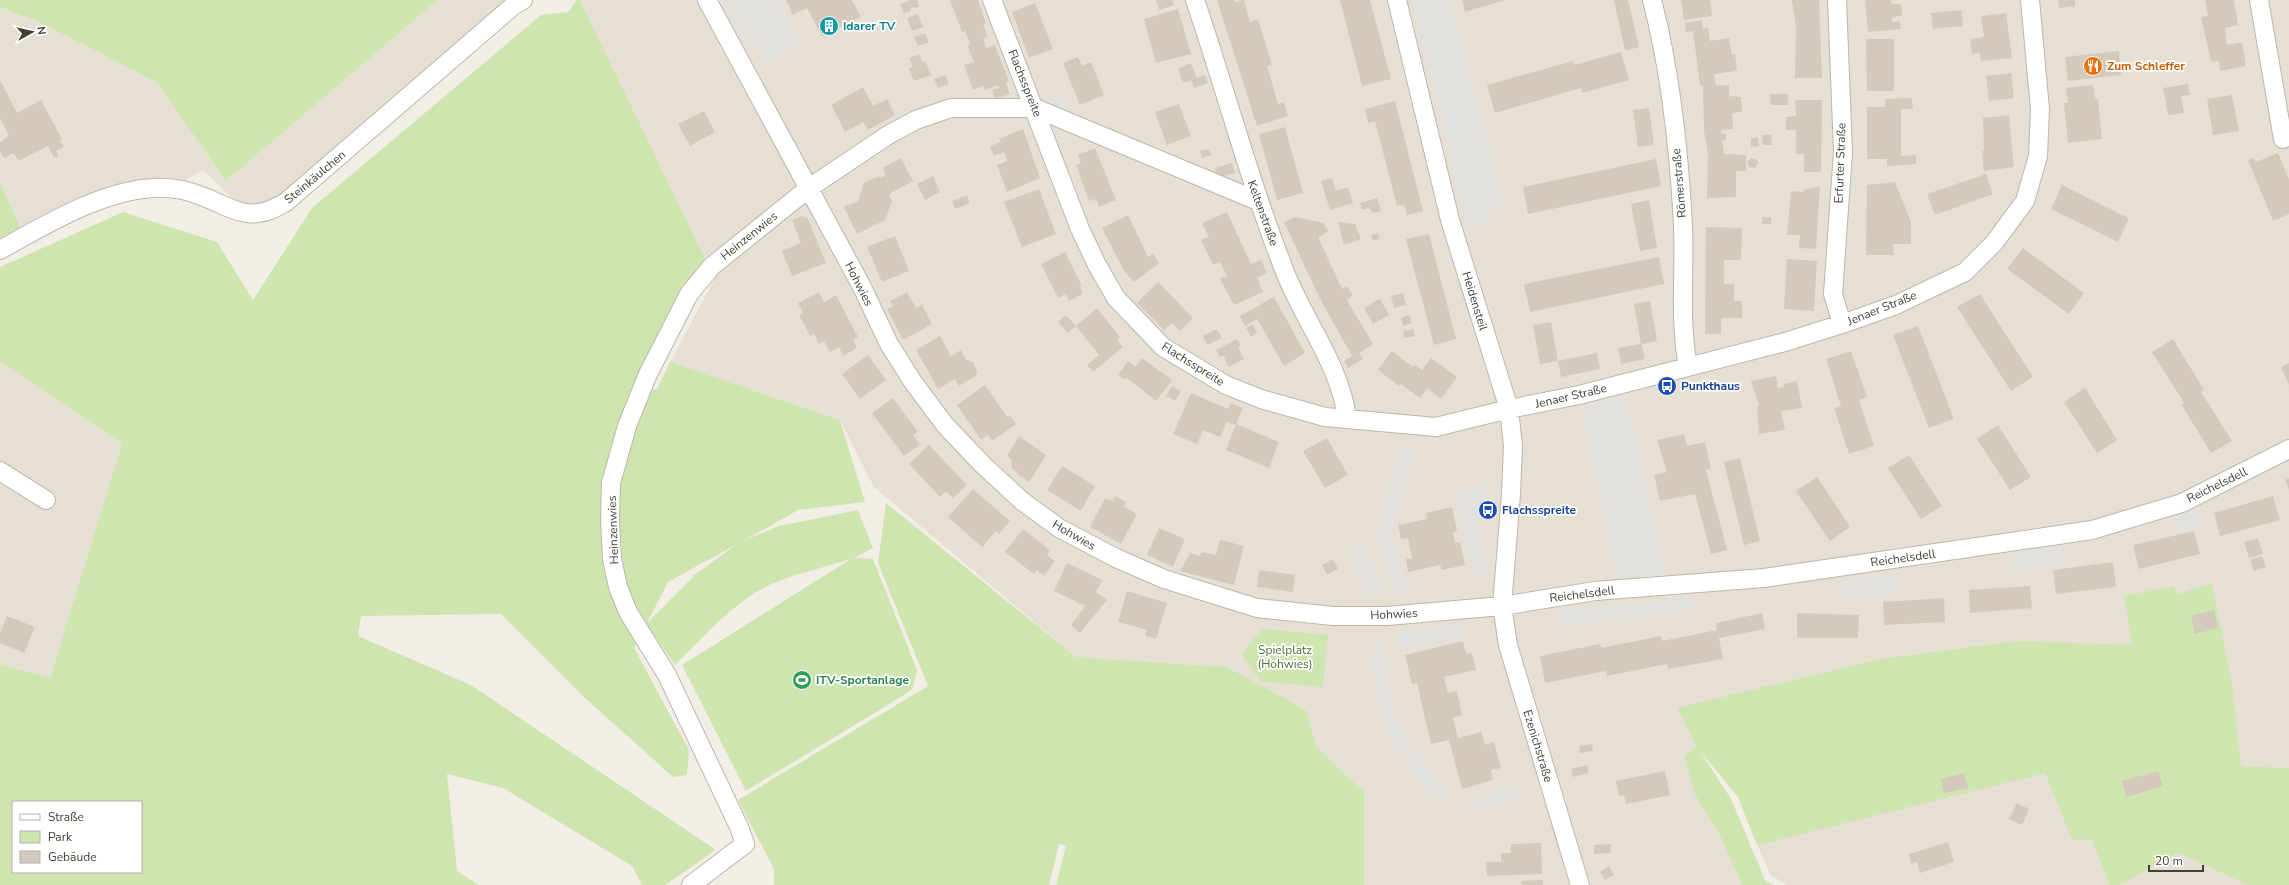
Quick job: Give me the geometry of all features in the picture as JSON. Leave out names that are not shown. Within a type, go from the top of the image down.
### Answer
[{"type":"street","name":"Steinkäulchen","points":[[0,250],[86,206],[131,191],[154,188],[174,188],[204,197],[242,213],[257,213],[272,210],[286,202],[513,6],[523,0]]},
{"type":"street","name":"Hohwies","points":[[707,0],[809,188],[889,344],[936,413],[983,465],[1022,502],[1059,528],[1116,558],[1164,579],[1257,608],[1333,616],[1387,616],[1502,606]]},
{"type":"street","name":"Flachsspreite","points":[[992,0],[1035,108],[1080,229],[1097,265],[1116,298],[1163,347],[1226,385],[1261,399],[1293,409],[1347,419],[1436,427],[1509,409]]},
{"type":"street","name":"Keltenstraße","points":[[1195,0],[1258,201],[1290,283],[1342,392],[1347,419]]},
{"type":"street","name":"Heidensteil","points":[[1397,0],[1450,220],[1509,409],[1512,446],[1511,494],[1502,606]]},
{"type":"street","name":"Römerstraße","points":[[1652,0],[1667,72],[1676,134],[1683,226],[1682,317],[1688,367]]},
{"type":"street","name":"Erfurter Straße","points":[[1837,0],[1843,152],[1833,294],[1842,324]]},
{"type":"street","name":"Jenaer Straße","points":[[1509,409],[1579,395],[1785,342],[1896,305],[1965,272],[1994,243],[2025,201],[2038,156],[2040,109],[2030,0]]},
{"type":"street","points":[[2258,0],[2283,139]]},
{"type":"street","points":[[809,188],[888,135],[936,112],[970,107],[1035,108],[1258,201]]},
{"type":"street","name":"Heinzenwies","points":[[691,885],[745,844],[739,827],[667,676],[628,612],[618,587],[612,559],[611,483],[627,426],[648,374],[689,294],[712,266],[809,188]]},
{"type":"street","name":"Reichelsdell","points":[[1502,606],[1595,591],[1764,578],[2092,530],[2182,503],[2289,449]]},
{"type":"street","points":[[0,471],[46,500]]},
{"type":"street","name":"Ezenichstraße","points":[[1502,606],[1508,645],[1580,885]]},
{"type":"shaded area","points":[[438,0],[511,0],[285,198],[264,207],[243,204],[234,200],[203,170],[184,181],[107,186],[0,244],[0,239],[21,227],[0,182],[0,7],[39,22],[156,82],[226,181]]},
{"type":"shaded area","points":[[580,0],[2289,0],[2289,768],[2241,767],[2092,839],[2109,885],[1788,885],[1770,875],[1738,797],[1696,746],[1695,795],[1721,838],[1742,885],[1364,885],[1364,792],[1317,747],[1306,710],[1227,667],[1076,657],[874,487],[840,420],[670,362],[714,280]]},
{"type":"shaded area","points":[[709,0],[726,0],[751,44],[739,51]]},
{"type":"shaded area","points":[[733,0],[776,0],[800,45],[767,63]]},
{"type":"shaded area","points":[[1384,0],[1390,0],[1414,90],[1408,92]]},
{"type":"shaded area","points":[[1411,0],[1447,0],[1451,3],[1503,200],[1470,236],[1453,171],[1448,137]]},
{"type":"shaded area","points":[[1061,94],[1068,114],[1050,112],[1045,99]]},
{"type":"shaded area","points":[[1446,224],[1456,262],[1451,264],[1440,225]]},
{"type":"shaded area","points":[[0,361],[122,444],[50,678],[0,664]]},
{"type":"shaded area","points":[[1622,384],[1668,584],[1619,589],[1579,395]]},
{"type":"shaded area","points":[[1401,447],[1415,450],[1392,529],[1393,543],[1399,568],[1412,592],[1401,597],[1393,586],[1381,558],[1378,530]]},
{"type":"shaded area","points":[[1486,483],[1479,535],[1489,574],[1475,578],[1456,495]]},
{"type":"shaded area","points":[[2194,507],[2201,525],[2179,532],[2171,516]]},
{"type":"shaded area","points":[[1363,544],[1384,592],[1368,599],[1348,550]]},
{"type":"shaded area","points":[[2064,544],[2067,562],[2013,572],[2010,553]]},
{"type":"shaded area","points":[[1895,574],[1898,592],[1843,598],[1841,581]]},
{"type":"shaded area","points":[[1691,599],[1699,608],[1562,627],[1559,610]]},
{"type":"shaded area","points":[[1460,624],[1462,639],[1400,646],[1398,631]]},
{"type":"shaded area","points":[[1383,643],[1393,712],[1405,737],[1450,798],[1430,796],[1395,744],[1380,711],[1372,650]]},
{"type":"shaded area","points":[[1511,785],[1523,799],[1475,808],[1464,805]]},
{"type":"shaded area","points":[[2178,853],[2245,882],[2248,885],[2120,885]]},
{"type":"green space","points":[[0,0],[438,0],[226,181],[156,82],[39,22],[0,7]]},
{"type":"green space","points":[[577,0],[580,0],[705,259],[686,287],[631,392],[657,389],[670,362],[840,420],[865,502],[798,510],[745,540],[779,526],[858,510],[873,548],[854,558],[873,559],[917,670],[912,690],[746,791],[682,665],[851,559],[779,581],[756,592],[724,617],[675,665],[646,625],[634,648],[689,750],[687,775],[673,777],[584,697],[501,614],[361,616],[358,636],[471,685],[716,850],[665,885],[642,885],[632,866],[503,788],[447,774],[457,871],[479,885],[0,885],[0,664],[50,678],[122,444],[0,361],[0,267],[123,212],[217,242],[253,300],[312,208],[541,15],[568,12]],"holes":[[[737,544],[696,574],[647,623],[668,582]]]},
{"type":"green space","points":[[0,182],[21,228],[0,239]]},
{"type":"green space","points":[[886,503],[1076,657],[1227,667],[1306,710],[1317,747],[1364,792],[1364,885],[1056,885],[1066,846],[1059,844],[1049,885],[774,885],[774,869],[738,800],[928,686],[878,563]]},
{"type":"green space","points":[[2212,583],[2232,684],[2241,766],[2289,768],[2289,885],[2248,885],[2178,853],[2120,885],[2109,885],[2092,839],[2072,840],[2045,773],[1757,845],[1738,797],[1700,751],[1731,799],[1765,880],[1773,885],[1742,885],[1721,838],[1695,795],[1684,756],[1696,746],[1677,708],[1881,659],[2017,641],[2132,645],[2124,596],[2174,586],[2177,594]]},
{"type":"green space","name":"Spielplatz (Hohwies)","points":[[1262,629],[1328,635],[1323,687],[1260,681],[1241,654]]},
{"type":"building","name":"Idarer TV","points":[[786,0],[852,0],[861,17],[822,36],[807,8],[793,15]]},
{"type":"building","points":[[911,0],[917,0],[919,7],[910,8],[911,11],[904,13],[900,4]]},
{"type":"building","points":[[950,0],[978,0],[986,23],[983,24],[988,37],[983,39],[986,48],[995,45],[1009,81],[1006,82],[1010,94],[995,99],[992,90],[999,88],[998,85],[985,90],[983,86],[973,90],[964,65],[974,62],[967,45],[970,44],[965,31],[962,32]]},
{"type":"building","points":[[1156,0],[1172,0],[1174,5],[1159,10]]},
{"type":"building","points":[[1217,0],[1234,0],[1235,2],[1244,0],[1250,22],[1258,19],[1272,65],[1267,66],[1278,104],[1284,102],[1288,116],[1257,126]]},
{"type":"building","points":[[1340,0],[1370,0],[1391,79],[1362,86]]},
{"type":"building","points":[[1462,0],[1505,0],[1465,12]]},
{"type":"building","points":[[1614,0],[1628,0],[1639,47],[1625,51]]},
{"type":"building","points":[[1681,0],[1710,0],[1712,16],[1684,20]]},
{"type":"building","points":[[1792,0],[1819,0],[1822,78],[1795,78],[1796,27]]},
{"type":"building","points":[[1865,0],[1891,0],[1891,4],[1901,4],[1902,16],[1892,17],[1892,22],[1900,21],[1901,29],[1868,32]]},
{"type":"building","points":[[2058,0],[2075,0],[2075,6],[2059,8]]},
{"type":"building","points":[[2205,0],[2234,0],[2238,25],[2225,28],[2227,45],[2242,42],[2246,66],[2220,71],[2219,61],[2211,62],[2201,17],[2208,16]]},
{"type":"building","points":[[1035,3],[1053,49],[1029,58],[1012,12]]},
{"type":"building","points":[[1178,9],[1191,54],[1156,63],[1144,19]]},
{"type":"building","points":[[1962,10],[1963,26],[1933,29],[1931,13]]},
{"type":"building","points":[[2006,13],[2012,58],[1981,61],[1980,53],[1972,54],[1970,39],[1984,37],[1981,16]]},
{"type":"building","points":[[918,14],[923,27],[912,31],[907,18]]},
{"type":"building","points":[[1702,20],[1703,29],[1708,28],[1710,41],[1729,38],[1732,55],[1735,54],[1737,71],[1714,74],[1716,86],[1729,85],[1729,96],[1741,97],[1742,112],[1732,113],[1733,129],[1721,130],[1721,134],[1726,134],[1726,140],[1722,141],[1724,154],[1746,155],[1746,171],[1736,171],[1736,197],[1707,198],[1708,154],[1704,131],[1703,86],[1700,86],[1693,31],[1686,32],[1685,23]]},
{"type":"building","points":[[925,33],[929,42],[918,46],[914,37]]},
{"type":"building","points":[[1866,39],[1894,39],[1894,91],[1867,91]]},
{"type":"building","name":"Zum Schleffer","points":[[2119,51],[2121,75],[2068,81],[2065,57]]},
{"type":"building","points":[[1621,52],[1629,80],[1582,93],[1581,88],[1495,113],[1487,85],[1573,61],[1574,65]]},
{"type":"building","points":[[919,54],[923,63],[925,61],[931,75],[914,81],[909,68],[913,67],[909,58]]},
{"type":"building","points":[[1078,57],[1082,66],[1091,62],[1104,95],[1080,105],[1063,63]]},
{"type":"building","points":[[1191,63],[1197,78],[1205,75],[1208,83],[1194,88],[1191,80],[1183,83],[1178,69]]},
{"type":"building","points":[[2011,73],[2014,98],[1989,101],[1986,76]]},
{"type":"building","points":[[945,75],[949,84],[938,88],[934,79]]},
{"type":"building","points":[[0,80],[17,113],[41,100],[62,139],[60,140],[64,147],[56,151],[59,156],[54,158],[48,146],[18,161],[14,153],[4,158],[0,151],[0,143],[9,135],[0,118]]},
{"type":"building","points":[[2188,84],[2190,95],[2181,96],[2184,113],[2168,115],[2163,88]]},
{"type":"building","points":[[2093,85],[2095,99],[2098,99],[2102,139],[2068,143],[2064,103],[2068,103],[2066,88]]},
{"type":"building","points":[[863,87],[873,106],[887,99],[895,115],[868,130],[863,122],[845,132],[831,105]]},
{"type":"building","points":[[1770,94],[1788,94],[1788,105],[1771,105]]},
{"type":"building","points":[[2232,95],[2239,131],[2213,135],[2207,99]]},
{"type":"building","points":[[1912,98],[1913,109],[1901,109],[1901,156],[1916,155],[1916,164],[1887,166],[1887,159],[1867,159],[1867,107],[1885,107],[1885,99]]},
{"type":"building","points":[[1795,100],[1822,100],[1821,172],[1804,172],[1804,154],[1796,154],[1796,130],[1786,130],[1786,117],[1796,116]]},
{"type":"building","points":[[1395,101],[1423,211],[1407,215],[1404,205],[1397,206],[1375,121],[1368,123],[1365,109]]},
{"type":"building","points":[[1179,104],[1191,136],[1167,145],[1155,112]]},
{"type":"building","points":[[1649,108],[1654,145],[1638,147],[1633,110]]},
{"type":"building","points":[[704,111],[715,132],[690,146],[678,124]]},
{"type":"building","points":[[2009,115],[2014,167],[1984,171],[1982,151],[1984,151],[1983,118]]},
{"type":"building","points":[[1285,127],[1303,193],[1277,200],[1259,134]]},
{"type":"building","points":[[1023,129],[1040,178],[1007,192],[997,165],[1007,161],[1004,152],[994,156],[990,146],[1001,142],[999,139]]},
{"type":"building","points":[[1762,135],[1771,135],[1772,145],[1763,145]]},
{"type":"building","points":[[1758,137],[1759,146],[1751,147],[1751,138]]},
{"type":"building","points":[[1095,148],[1116,200],[1099,207],[1096,199],[1089,201],[1076,165],[1081,163],[1078,155]]},
{"type":"building","points":[[1209,149],[1211,155],[1202,158],[1200,151]]},
{"type":"building","points":[[2278,153],[2289,179],[2289,214],[2273,221],[2248,160],[2254,158],[2256,162]]},
{"type":"building","points":[[901,158],[913,181],[889,194],[892,201],[885,220],[857,234],[844,207],[858,201],[864,183],[879,176],[880,178],[886,175],[883,168]]},
{"type":"building","points":[[1751,158],[1756,159],[1759,163],[1755,168],[1749,167],[1747,162]]},
{"type":"building","points":[[1656,159],[1661,186],[1528,214],[1523,187]]},
{"type":"building","points":[[1232,163],[1235,173],[1217,178],[1215,168]]},
{"type":"building","points":[[1986,174],[1993,194],[1935,215],[1927,194]]},
{"type":"building","points":[[933,176],[940,192],[925,200],[917,184]]},
{"type":"building","points":[[1332,178],[1336,191],[1348,187],[1353,203],[1330,210],[1321,181]]},
{"type":"building","points":[[1895,182],[1911,222],[1911,244],[1893,244],[1894,255],[1866,255],[1867,185]]},
{"type":"building","points":[[2062,185],[2129,218],[2118,242],[2051,209]]},
{"type":"building","points":[[1820,186],[1816,249],[1799,248],[1800,235],[1787,235],[1791,191],[1803,192],[1803,190]]},
{"type":"building","points":[[1039,189],[1056,234],[1022,247],[1004,202]]},
{"type":"building","points":[[967,195],[970,203],[955,209],[952,201]]},
{"type":"building","points":[[1377,198],[1381,211],[1372,213],[1370,208],[1362,210],[1360,203]]},
{"type":"building","points":[[1649,200],[1657,248],[1640,251],[1631,204]]},
{"type":"building","points":[[1227,212],[1251,264],[1261,260],[1267,273],[1257,278],[1263,292],[1234,305],[1220,279],[1227,276],[1220,262],[1213,265],[1201,240],[1209,237],[1202,223]]},
{"type":"building","points":[[1128,215],[1148,257],[1153,254],[1159,263],[1134,282],[1124,271],[1102,228]]},
{"type":"building","points":[[802,216],[808,219],[826,263],[792,276],[782,251],[801,243],[792,220]]},
{"type":"building","points":[[1295,217],[1324,223],[1328,232],[1318,237],[1342,289],[1347,286],[1353,295],[1347,300],[1373,344],[1359,353],[1363,359],[1348,368],[1344,361],[1352,356],[1320,299],[1284,222]]},
{"type":"building","points":[[1762,217],[1771,217],[1771,224],[1762,224]]},
{"type":"building","points":[[1338,222],[1355,224],[1361,239],[1344,245]]},
{"type":"building","points":[[1706,227],[1742,228],[1741,260],[1724,260],[1724,284],[1734,284],[1734,301],[1742,301],[1742,318],[1721,318],[1721,334],[1705,334]]},
{"type":"building","points":[[1378,233],[1379,239],[1373,241],[1371,235]]},
{"type":"building","points":[[1429,234],[1456,339],[1434,345],[1406,239]]},
{"type":"building","points":[[895,236],[909,271],[882,282],[867,247]]},
{"type":"building","points":[[2023,248],[2084,293],[2069,314],[2007,269]]},
{"type":"building","points":[[1065,252],[1082,286],[1080,287],[1083,294],[1069,301],[1066,294],[1058,298],[1041,264]]},
{"type":"building","points":[[1659,257],[1664,284],[1530,312],[1524,284]]},
{"type":"building","points":[[1787,259],[1817,261],[1814,311],[1784,309]]},
{"type":"building","points":[[1158,282],[1193,318],[1180,331],[1172,323],[1164,330],[1137,303]]},
{"type":"building","points":[[819,292],[824,302],[836,295],[858,337],[853,340],[857,348],[843,356],[839,347],[830,352],[824,341],[819,344],[814,334],[810,336],[799,315],[803,313],[798,303]]},
{"type":"building","points":[[907,292],[916,308],[922,305],[932,324],[903,340],[887,309],[893,306],[890,301]]},
{"type":"building","points":[[1403,293],[1406,305],[1394,308],[1391,296]]},
{"type":"building","points":[[1980,294],[2033,377],[2011,391],[1957,307]]},
{"type":"building","points":[[1274,297],[1305,353],[1284,366],[1257,319],[1245,326],[1240,316]]},
{"type":"building","points":[[1380,299],[1389,315],[1373,324],[1364,308]]},
{"type":"building","points":[[1650,301],[1657,341],[1642,344],[1645,359],[1621,364],[1618,348],[1641,344],[1634,304]]},
{"type":"building","points":[[1097,308],[1120,337],[1117,340],[1123,347],[1093,372],[1087,365],[1099,355],[1076,326]]},
{"type":"building","points":[[1066,315],[1076,326],[1068,333],[1058,322]]},
{"type":"building","points":[[1409,315],[1412,323],[1403,326],[1401,318]]},
{"type":"building","points":[[1551,322],[1558,361],[1540,364],[1533,325]]},
{"type":"building","points":[[1253,324],[1257,333],[1251,337],[1246,328]]},
{"type":"building","points":[[1918,326],[1954,419],[1929,428],[1893,335]]},
{"type":"building","points":[[1217,329],[1222,338],[1207,345],[1203,336]]},
{"type":"building","points":[[1413,329],[1415,336],[1404,338],[1403,331]]},
{"type":"building","points":[[940,336],[951,356],[961,350],[966,360],[973,362],[977,371],[976,376],[959,386],[955,379],[938,389],[916,350]]},
{"type":"building","points":[[1237,339],[1241,346],[1238,348],[1244,359],[1229,367],[1223,355],[1220,357],[1216,350]]},
{"type":"building","points":[[2173,339],[2204,390],[2201,392],[2232,441],[2211,453],[2181,404],[2184,403],[2152,352]]},
{"type":"building","points":[[1392,351],[1413,367],[1415,365],[1422,370],[1431,358],[1457,377],[1441,399],[1427,388],[1420,398],[1401,384],[1399,386],[1378,370]]},
{"type":"building","points":[[1851,351],[1867,397],[1859,400],[1874,446],[1849,454],[1834,408],[1841,406],[1826,359]]},
{"type":"building","points":[[1597,353],[1600,369],[1561,377],[1558,361]]},
{"type":"building","points":[[868,355],[886,380],[860,399],[842,374]]},
{"type":"building","points":[[1142,358],[1172,380],[1156,401],[1127,378],[1125,380],[1118,375],[1128,361],[1135,367]]},
{"type":"building","points":[[2289,363],[2289,385],[2281,367]]},
{"type":"building","points":[[1776,376],[1778,388],[1784,387],[1784,384],[1797,381],[1802,408],[1781,411],[1785,430],[1759,434],[1757,407],[1759,406],[1751,381]]},
{"type":"building","points":[[985,385],[1007,417],[1010,415],[1016,424],[992,441],[988,435],[981,440],[957,405]]},
{"type":"building","points":[[1172,386],[1181,391],[1175,401],[1166,396]]},
{"type":"building","points":[[2085,388],[2117,440],[2097,453],[2064,402]]},
{"type":"building","points":[[1191,393],[1228,409],[1231,403],[1243,408],[1236,425],[1227,422],[1220,437],[1203,430],[1197,444],[1173,434]]},
{"type":"building","points":[[893,398],[918,432],[913,435],[920,445],[904,456],[872,413]]},
{"type":"building","points":[[1236,424],[1279,442],[1269,468],[1226,450]]},
{"type":"building","points":[[1998,425],[2031,477],[2010,490],[1977,439]]},
{"type":"building","points":[[1684,434],[1687,446],[1705,442],[1711,469],[1706,470],[1727,550],[1711,554],[1695,494],[1660,501],[1654,475],[1667,472],[1657,440]]},
{"type":"building","points":[[1019,436],[1046,455],[1029,482],[1017,474],[1018,472],[1012,469],[1011,459],[1007,456]]},
{"type":"building","points":[[1327,438],[1348,475],[1325,488],[1303,451]]},
{"type":"building","points":[[929,445],[967,485],[953,498],[946,491],[940,497],[909,464]]},
{"type":"building","points":[[1909,455],[1942,506],[1921,519],[1888,468]]},
{"type":"building","points":[[1740,458],[1760,541],[1744,545],[1724,462]]},
{"type":"building","points":[[1062,466],[1095,486],[1081,511],[1047,490]]},
{"type":"building","points":[[1817,477],[1850,527],[1830,541],[1796,491]]},
{"type":"building","points":[[2289,478],[2289,490],[2285,480]]},
{"type":"building","points":[[973,489],[1010,521],[999,534],[996,531],[982,547],[948,517]]},
{"type":"building","points":[[1115,496],[1126,502],[1124,507],[1137,514],[1121,544],[1090,527],[1105,498],[1112,501]]},
{"type":"building","points":[[2273,496],[2280,520],[2220,536],[2214,513]]},
{"type":"building","points":[[1452,507],[1457,531],[1453,532],[1455,543],[1460,542],[1465,565],[1442,570],[1440,565],[1408,572],[1406,559],[1412,558],[1408,538],[1401,539],[1398,525],[1427,519],[1426,513]]},
{"type":"building","points":[[1159,528],[1185,539],[1173,567],[1147,555]]},
{"type":"building","points":[[1023,529],[1050,550],[1047,555],[1055,561],[1044,576],[1037,570],[1034,574],[1005,552]]},
{"type":"building","points":[[2194,531],[2200,554],[2139,569],[2133,545]]},
{"type":"building","points":[[2258,538],[2263,554],[2249,558],[2244,542]]},
{"type":"building","points":[[1220,540],[1244,546],[1234,585],[1180,571],[1190,553],[1200,556],[1201,552],[1216,555]]},
{"type":"building","points":[[2262,556],[2266,567],[2254,571],[2250,560]]},
{"type":"building","points":[[1333,559],[1338,569],[1327,575],[1322,565]]},
{"type":"building","points":[[2113,562],[2116,587],[2056,594],[2053,570]]},
{"type":"building","points":[[1067,563],[1102,580],[1096,592],[1107,600],[1080,633],[1071,625],[1085,606],[1054,591]]},
{"type":"building","points":[[1259,570],[1295,575],[1293,592],[1257,587]]},
{"type":"building","points":[[2030,586],[2032,608],[1970,613],[1969,590]]},
{"type":"building","points":[[1127,591],[1167,603],[1156,639],[1145,636],[1147,630],[1118,622]]},
{"type":"building","points":[[1944,598],[1945,622],[1884,625],[1883,602]]},
{"type":"building","points":[[2214,610],[2218,628],[2195,634],[2191,616]]},
{"type":"building","points":[[1762,613],[1765,629],[1719,638],[1723,659],[1668,669],[1667,664],[1607,676],[1606,671],[1545,683],[1540,656],[1600,644],[1601,648],[1661,636],[1662,641],[1717,630],[1716,623]]},
{"type":"building","points":[[1797,613],[1859,615],[1858,638],[1797,638]]},
{"type":"building","points":[[7,616],[35,627],[24,653],[0,643],[0,633]]},
{"type":"building","points":[[1463,641],[1466,654],[1472,653],[1476,670],[1444,677],[1448,693],[1457,691],[1462,715],[1453,718],[1458,738],[1481,732],[1485,745],[1494,742],[1501,768],[1491,770],[1493,780],[1462,789],[1449,740],[1431,744],[1417,683],[1412,684],[1405,655]]},
{"type":"building","points":[[1592,744],[1593,751],[1580,753],[1579,746]]},
{"type":"building","points":[[1587,765],[1589,773],[1573,777],[1571,769]]},
{"type":"building","points":[[1665,771],[1670,795],[1626,804],[1624,795],[1619,796],[1616,781]]},
{"type":"building","points":[[2158,771],[2163,786],[2127,797],[2122,781]]},
{"type":"building","points":[[1964,773],[1968,788],[1944,793],[1941,779]]},
{"type":"building","points":[[2017,803],[2029,809],[2022,825],[2009,819]]},
{"type":"building","points":[[1948,842],[1954,862],[1920,873],[1917,862],[1911,864],[1909,854]]},
{"type":"building","points":[[1541,843],[1542,874],[1487,876],[1486,862],[1501,862],[1501,853],[1511,853],[1511,844]]},
{"type":"building","points":[[1611,844],[1611,853],[1594,854],[1594,845]]},
{"type":"building","points":[[1609,866],[1614,875],[1605,880],[1600,872]]},
{"type":"building","points":[[1543,880],[1543,885],[1522,885],[1521,881]]},
{"type":"place","name":"Idarer TV","points":[[829,26]]},
{"type":"place","name":"Zum Schleffer","points":[[2093,66]]},
{"type":"place","name":"Punkthaus","points":[[1667,386]]},
{"type":"place","name":"Flachsspreite","points":[[1488,510]]},
{"type":"place","name":"ITV-Sportanlage","points":[[802,680]]}]
